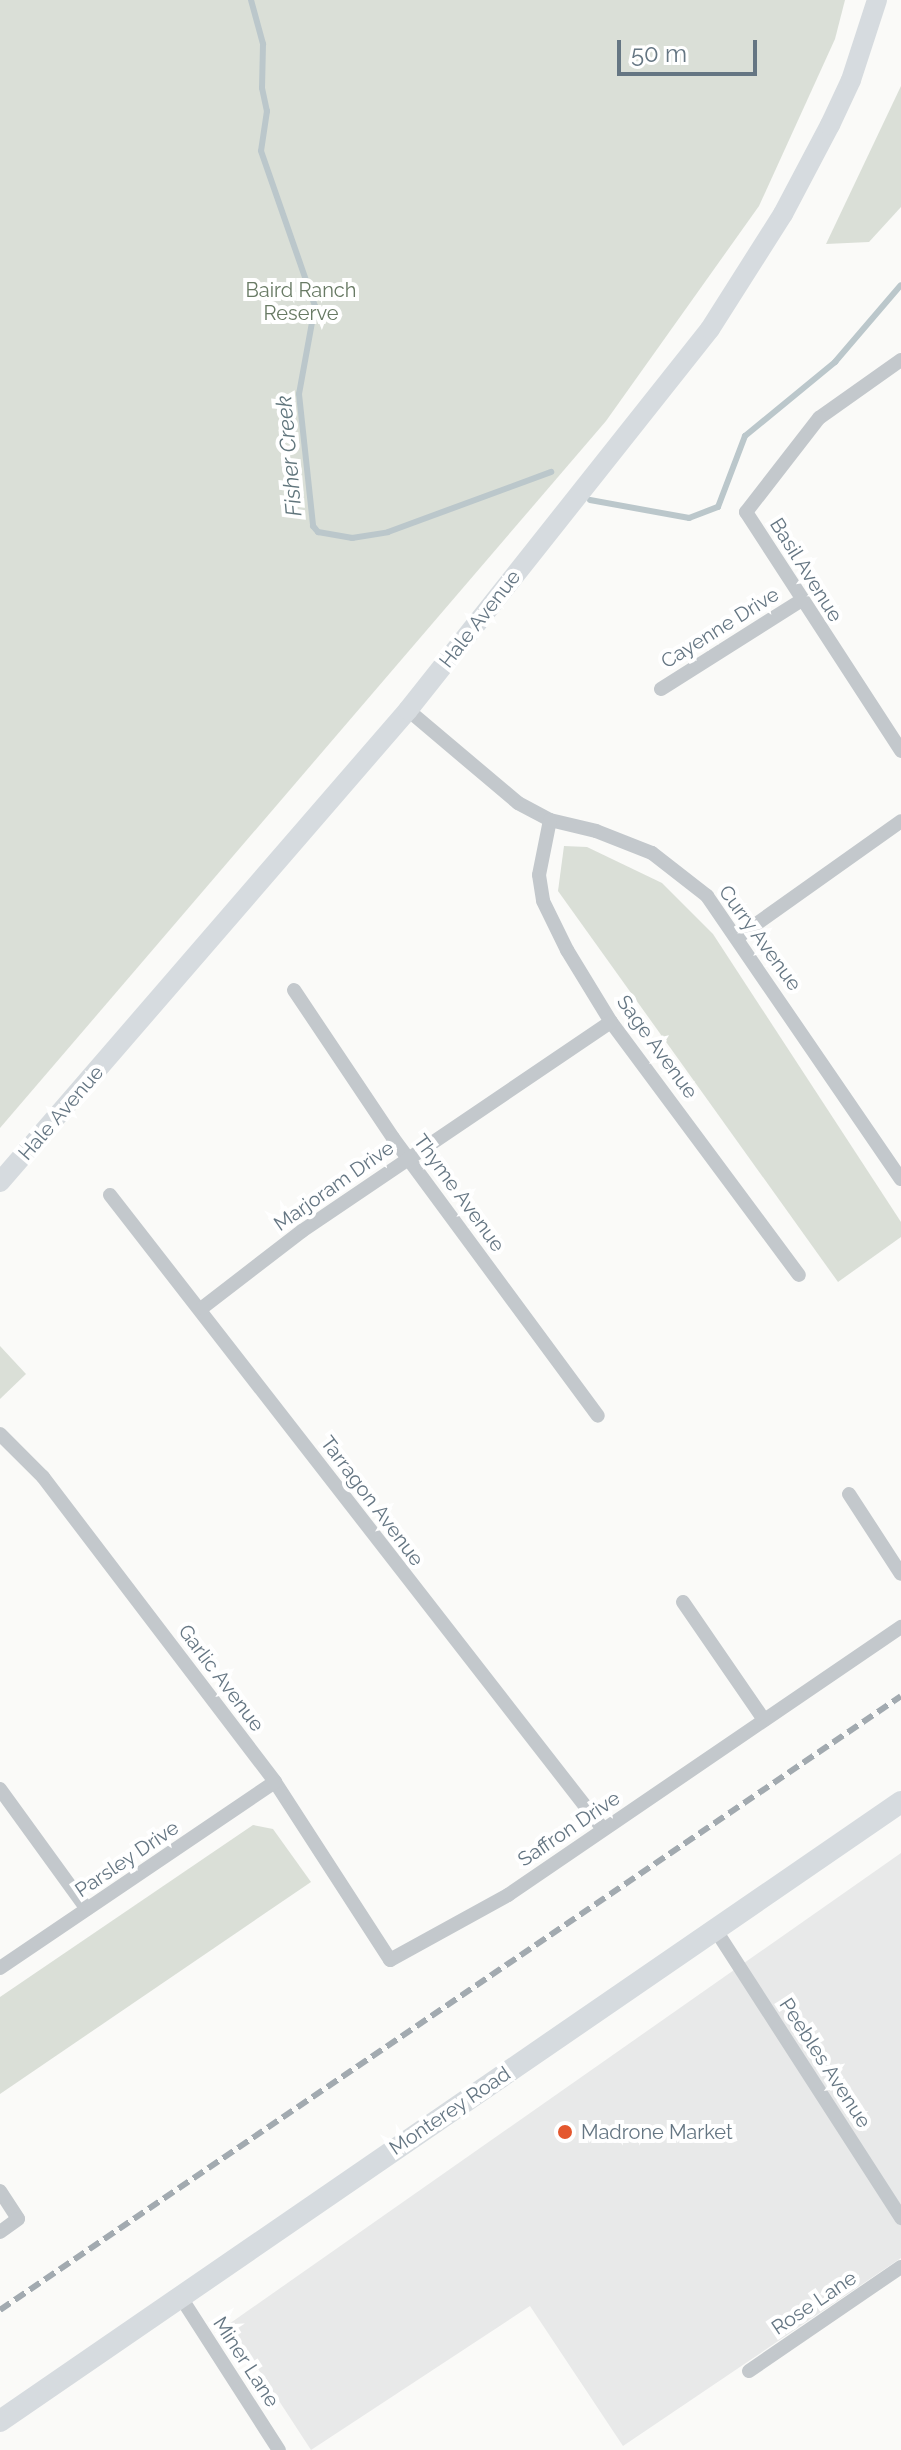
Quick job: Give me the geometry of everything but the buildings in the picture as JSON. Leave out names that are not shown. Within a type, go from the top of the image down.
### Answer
[{"type":"main road","name":"Hale Avenue","points":[[0,1182],[408,710],[710,329],[783,214],[830,125],[851,80],[877,0]]},
{"type":"main road","name":"Monterey Road","points":[[0,2421],[901,1802]]},
{"type":"street","name":"Basil Avenue","points":[[899,366],[819,418],[746,512],[800,601],[901,751]]},
{"type":"street","name":"Cayenne Drive","points":[[661,689],[800,601]]},
{"type":"street","name":"Curry Avenue","points":[[408,710],[518,803],[550,820],[596,831],[652,853],[707,896],[901,1179]]},
{"type":"street","name":"Sage Avenue","points":[[550,820],[539,875],[543,901],[611,1022],[799,1275]]},
{"type":"street","points":[[738,937],[901,821]]},
{"type":"street","name":"Thyme Avenue","points":[[294,990],[408,1158],[598,1416]]},
{"type":"street","name":"Marjoram Drive","points":[[202,1308],[408,1158],[611,1022]]},
{"type":"street","name":"Tarragon Avenue","points":[[110,1195],[202,1308],[382,1547],[603,1829]]},
{"type":"street","name":"Garlic Avenue","points":[[0,1434],[43,1477],[275,1782],[390,1960]]},
{"type":"street","points":[[849,1494],[901,1574]]},
{"type":"street","points":[[683,1602],[764,1720]]},
{"type":"street","name":"Saffron Drive","points":[[390,1960],[508,1895],[901,1627]]},
{"type":"street","name":"Parsley Drive","points":[[0,1968],[275,1782]]},
{"type":"street","points":[[0,1789],[87,1909]]},
{"type":"street","name":"Peebles Avenue","points":[[715,1929],[901,2218]]},
{"type":"street","points":[[0,2191],[18,2219],[0,2232]]},
{"type":"street","name":"Rose Lane","points":[[749,2371],[901,2267]]},
{"type":"street","name":"Miner Lane","points":[[180,2296],[279,2450]]},
{"type":"shaded area","points":[[901,1853],[901,2258],[623,2446],[530,2306],[311,2450],[229,2324]]},
{"type":"green space","name":"Baird Ranch Reserve","points":[[0,0],[845,0],[835,39],[759,206],[606,421],[0,1128]]},
{"type":"green space","points":[[901,86],[901,207],[869,242],[826,244]]},
{"type":"green space","points":[[564,846],[587,847],[662,883],[713,934],[901,1222],[901,1237],[838,1282],[558,891]]},
{"type":"green space","points":[[0,1346],[26,1374],[0,1399]]},
{"type":"green space","points":[[253,1825],[273,1829],[311,1882],[0,2094],[0,1997]]},
{"type":"waterway","name":"Fisher Creek","points":[[251,0],[263,44],[262,88],[267,111],[261,151],[315,306],[299,394],[313,526],[318,532],[352,538],[388,532],[551,472]]},
{"type":"waterway","name":"Fisher Creek","points":[[590,500],[689,518],[718,507],[745,436],[835,362],[901,285]]},
{"type":"railway","points":[[0,2310],[901,1696]]},
{"type":"place","name":"Madrone Market","points":[[565,2132]]}]
